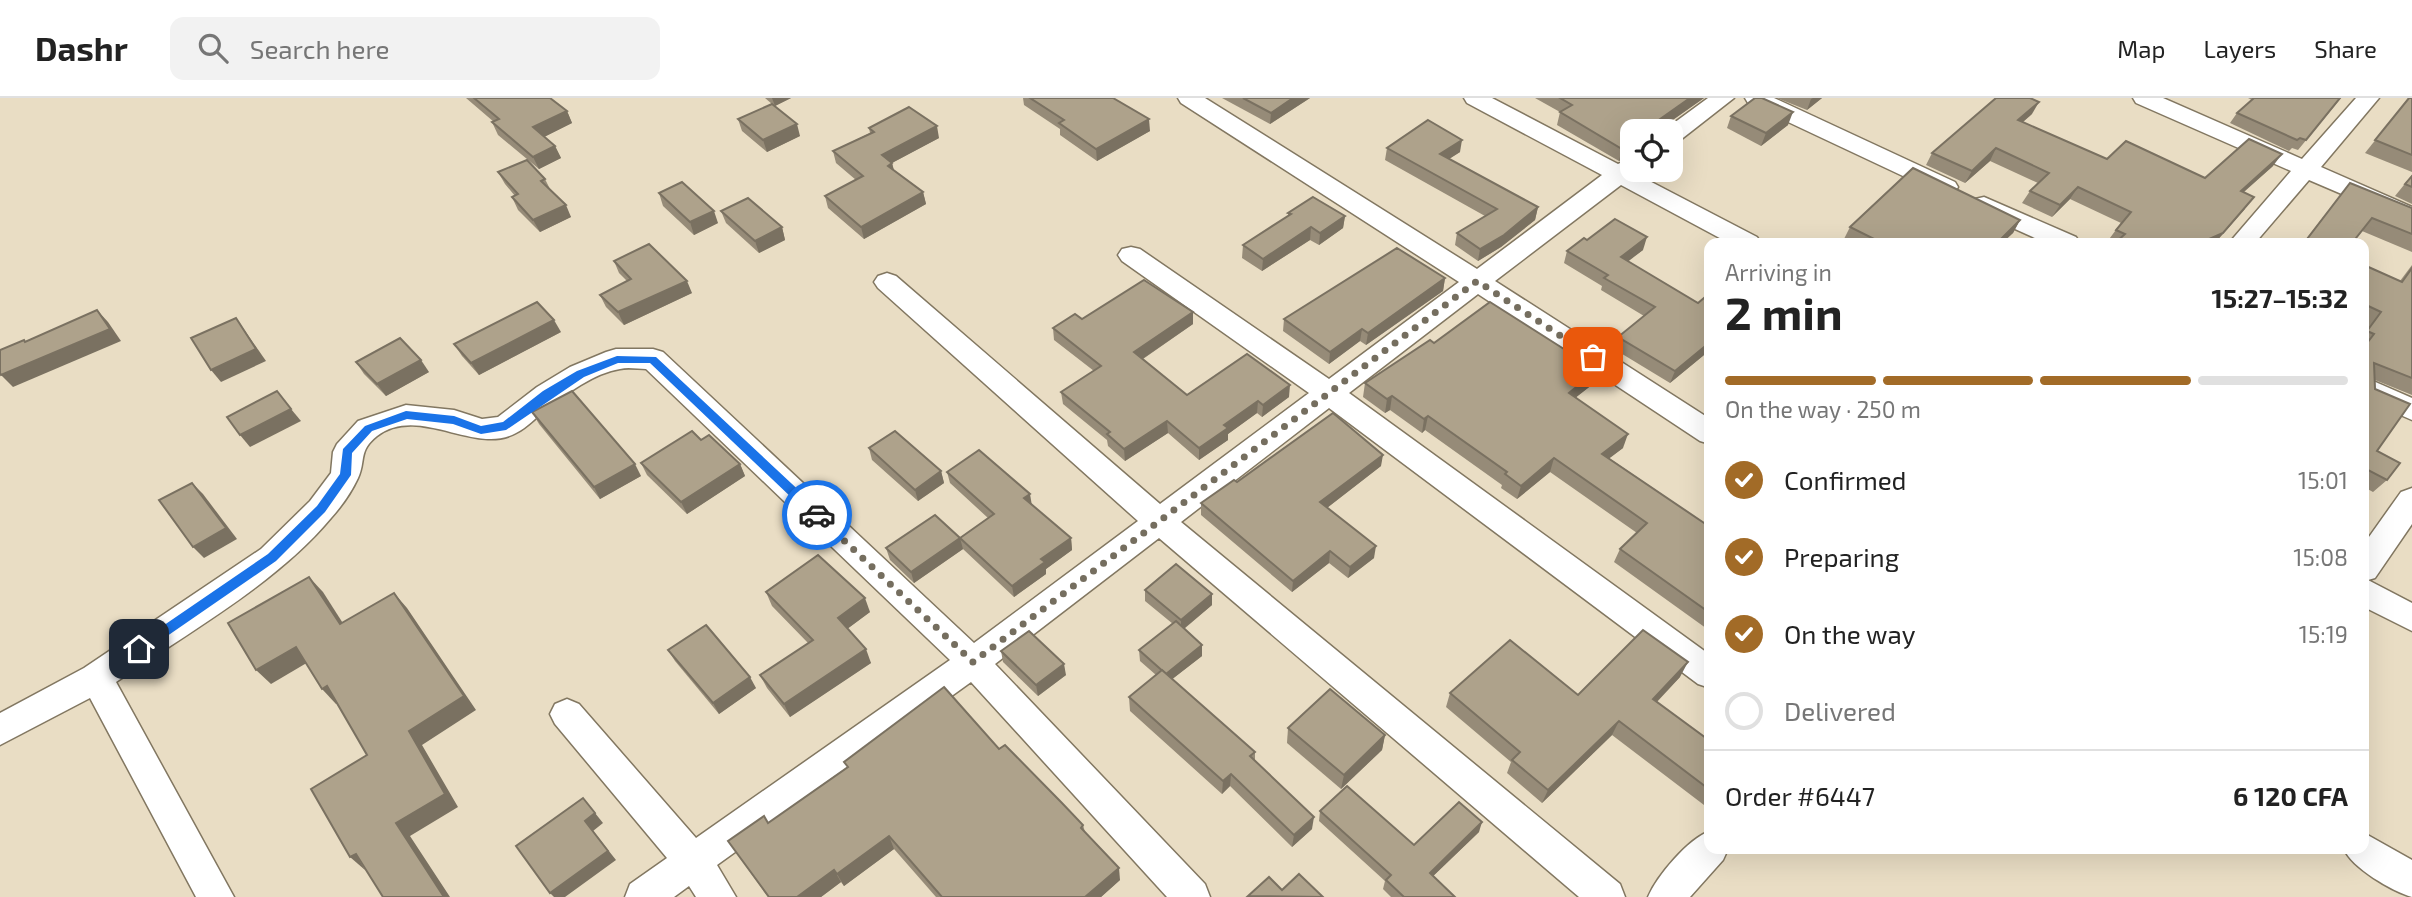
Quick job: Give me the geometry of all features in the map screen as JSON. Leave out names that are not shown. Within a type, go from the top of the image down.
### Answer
[{"type":"street","points":[[1189,98],[1704,429]]},
{"type":"street","points":[[1475,98],[1620,166]]},
{"type":"street","points":[[1683,127],[1723,98]]},
{"type":"street","points":[[1756,98],[2056,238]]},
{"type":"street","points":[[2144,98],[2412,216]]},
{"type":"street","points":[[2245,238],[2368,98]]},
{"type":"street","points":[[643,897],[973,662],[1620,174]]},
{"type":"street","points":[[1647,182],[1740,238]]},
{"type":"street","points":[[1131,255],[1329,393],[1704,670]]},
{"type":"street","points":[[887,282],[1159,521],[1607,897]]},
{"type":"street","points":[[0,730],[96,678],[272,558],[321,509],[345,475],[347,452],[368,428],[406,415],[454,420],[481,430],[506,426],[547,394],[580,374],[617,359],[653,359],[973,662],[1192,897]]},
{"type":"street","points":[[2369,389],[2412,410]]},
{"type":"street","points":[[2369,562],[2412,500]]},
{"type":"street","points":[[2369,595],[2412,618]]},
{"type":"street","points":[[96,678],[216,897]]},
{"type":"street","points":[[567,714],[693,861],[718,897]]},
{"type":"street","points":[[2369,853],[2412,880]]},
{"type":"street","points":[[1666,897],[1705,854]]},
{"type":"building","points":[[474,98],[550,98],[567,111],[533,127],[555,146],[533,157],[492,122],[499,119]]},
{"type":"building","points":[[1030,98],[1113,98],[1149,119],[1096,149],[1059,123],[1064,120]]},
{"type":"building","points":[[1243,98],[1293,98],[1271,113]]},
{"type":"building","points":[[1560,98],[1690,98],[1660,119],[1620,119],[1620,148],[1560,112],[1572,105]]},
{"type":"building","points":[[1755,98],[1762,98],[1793,112],[1766,133],[1731,116]]},
{"type":"building","points":[[1996,98],[2030,98],[2039,102],[2018,120],[2107,159],[2126,141],[2205,178],[2249,139],[2282,154],[2241,191],[2254,197],[2223,233],[2212,238],[2121,238],[2125,234],[2116,230],[2131,212],[2078,187],[2060,205],[2030,191],[2049,173],[1996,148],[1972,171],[1932,153]]},
{"type":"building","points":[[2254,98],[2340,98],[2306,140],[2297,140],[2237,113]]},
{"type":"building","points":[[2409,98],[2412,98],[2412,155],[2375,140]]},
{"type":"building","points":[[772,104],[797,124],[763,140],[738,119]]},
{"type":"building","points":[[909,107],[937,126],[882,155],[892,163],[888,166],[923,192],[861,227],[825,196],[863,176],[833,151],[874,132],[869,128]]},
{"type":"building","points":[[1428,120],[1462,140],[1440,154],[1538,207],[1504,235],[1480,249],[1457,233],[1497,209],[1387,148]]},
{"type":"building","points":[[527,160],[545,179],[541,181],[566,205],[533,220],[512,197],[518,194],[498,172]]},
{"type":"building","points":[[1913,168],[2020,220],[2002,238],[1872,238],[1850,227]]},
{"type":"building","points":[[2412,176],[2412,187],[2405,184]]},
{"type":"building","points":[[682,182],[714,211],[690,222],[659,193]]},
{"type":"building","points":[[2350,183],[2412,208],[2412,234],[2372,218],[2356,238],[2308,238]]},
{"type":"building","points":[[1313,197],[1345,216],[1320,233],[1311,227],[1263,259],[1243,245],[1291,214],[1288,213]]},
{"type":"building","points":[[748,198],[782,227],[755,241],[721,211]]},
{"type":"building","points":[[1615,219],[1647,237],[1621,257],[1698,303],[1704,298],[1704,347],[1675,371],[1618,337],[1655,307],[1604,278],[1608,275],[1567,251],[1584,238],[1587,240]]},
{"type":"building","points":[[649,244],[687,281],[618,312],[600,295],[631,279],[614,261]]},
{"type":"building","points":[[1397,248],[1445,278],[1368,333],[1362,329],[1330,352],[1284,319]]},
{"type":"building","points":[[2369,267],[2402,282],[2412,268],[2412,378],[2374,363],[2375,389],[2410,404],[2377,451],[2400,463],[2387,480],[2369,471],[2369,340],[2374,334],[2369,332],[2369,328],[2381,312],[2369,306]]},
{"type":"building","points":[[1144,280],[1193,312],[1134,352],[1187,395],[1247,354],[1290,385],[1263,405],[1258,401],[1224,425],[1228,428],[1199,448],[1167,421],[1124,449],[1107,434],[1110,432],[1061,392],[1101,366],[1053,328],[1075,314],[1082,319]]},
{"type":"building","points":[[537,302],[554,320],[471,363],[454,344]]},
{"type":"building","points":[[1490,302],[1597,370],[1569,393],[1628,434],[1602,454],[1704,523],[1704,609],[1620,549],[1647,523],[1554,458],[1521,486],[1505,474],[1507,472],[1428,416],[1424,419],[1392,396],[1387,399],[1365,383],[1430,340],[1434,343]]},
{"type":"building","points":[[97,310],[110,329],[1,375],[0,350],[24,340],[25,342]]},
{"type":"building","points":[[236,318],[256,349],[211,370],[191,338]]},
{"type":"building","points":[[400,338],[421,360],[377,384],[356,362]]},
{"type":"building","points":[[277,391],[291,409],[240,435],[227,417]]},
{"type":"building","points":[[572,391],[635,464],[594,487],[532,412]]},
{"type":"building","points":[[1333,413],[1383,455],[1320,502],[1376,546],[1350,567],[1330,551],[1293,581],[1201,503],[1234,480],[1237,482]]},
{"type":"building","points":[[692,431],[701,440],[709,435],[740,464],[681,502],[641,463]]},
{"type":"building","points":[[895,431],[941,471],[915,490],[869,448]]},
{"type":"building","points":[[979,450],[1030,494],[1024,498],[1071,538],[1041,559],[1045,562],[1012,586],[960,538],[994,514],[947,472]]},
{"type":"building","points":[[192,483],[226,528],[193,547],[159,500]]},
{"type":"building","points":[[935,515],[960,538],[911,572],[886,548]]},
{"type":"building","points":[[818,555],[865,598],[838,618],[866,649],[784,704],[760,675],[813,640],[766,592]]},
{"type":"building","points":[[1176,564],[1212,594],[1181,620],[1145,590]]},
{"type":"building","points":[[309,577],[340,624],[394,593],[464,696],[409,731],[445,794],[396,823],[444,897],[383,897],[356,854],[350,857],[311,789],[367,755],[327,686],[322,689],[296,647],[256,670],[228,623]]},
{"type":"building","points":[[1176,621],[1202,645],[1166,674],[1139,650]]},
{"type":"building","points":[[706,625],[750,677],[713,703],[668,650]]},
{"type":"building","points":[[1643,630],[1688,662],[1653,699],[1704,737],[1704,785],[1619,721],[1548,790],[1512,760],[1520,752],[1450,693],[1510,640],[1578,695]]},
{"type":"building","points":[[1029,631],[1064,664],[1036,685],[1001,651]]},
{"type":"building","points":[[1162,670],[1255,752],[1250,756],[1314,817],[1294,835],[1231,774],[1223,781],[1129,697]]},
{"type":"building","points":[[944,687],[999,749],[1005,745],[1061,802],[1083,825],[1081,828],[1119,868],[1085,897],[942,897],[889,836],[837,874],[834,870],[797,897],[769,897],[728,841],[764,816],[768,823],[848,767],[844,762]]},
{"type":"building","points":[[1330,689],[1385,735],[1344,775],[1288,728]]},
{"type":"building","points":[[1347,786],[1414,845],[1459,802],[1482,822],[1430,873],[1455,897],[1404,897],[1386,880],[1391,875],[1320,811]]},
{"type":"building","points":[[583,798],[595,813],[585,821],[608,851],[550,893],[516,846]]},
{"type":"building","points":[[1299,874],[1323,897],[1248,896],[1269,877],[1282,890]]},
{"type":"way so far","points":[[817,515],[973,662],[1477,281],[1593,357]]},
{"type":"route","points":[[139,649],[272,558],[321,509],[345,475],[347,452],[368,428],[406,415],[454,420],[481,430],[506,426],[547,394],[580,374],[617,359],[653,359],[817,515]]}]
